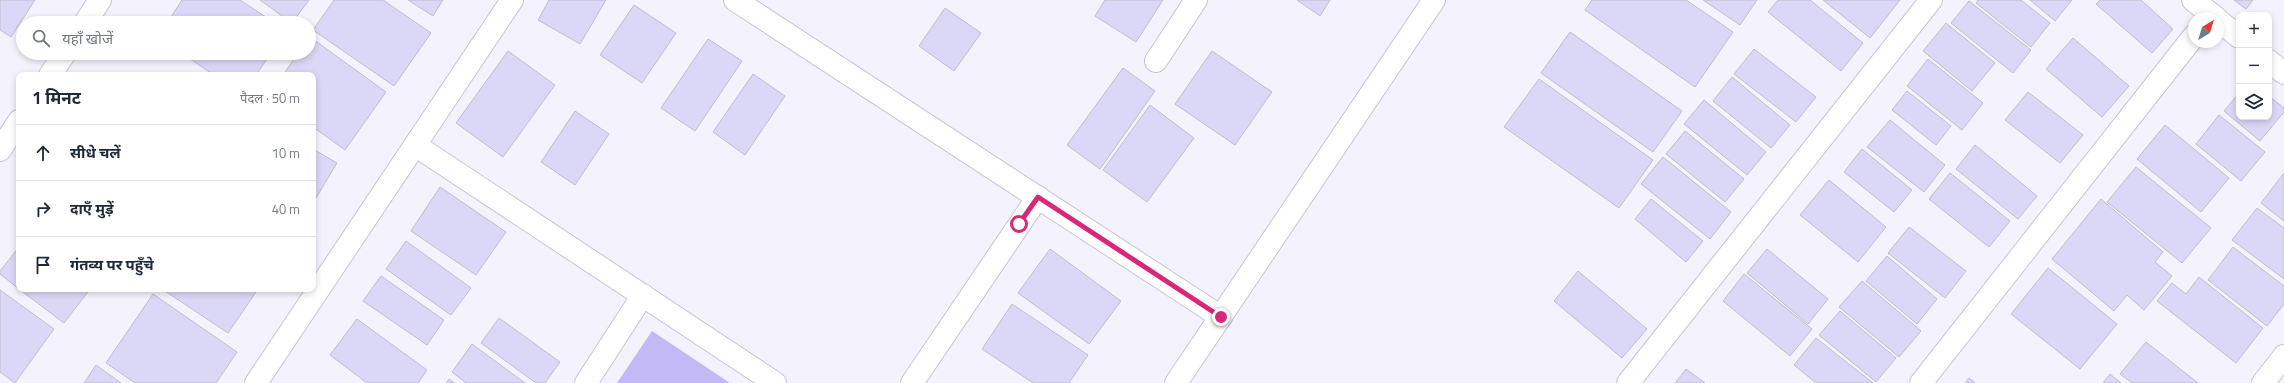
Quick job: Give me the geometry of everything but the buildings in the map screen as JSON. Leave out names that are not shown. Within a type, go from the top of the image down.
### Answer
[{"type":"street","points":[[90,16],[100,0]]},
{"type":"street","points":[[256,383],[512,0]]},
{"type":"street","points":[[735,0],[1221,317]]},
{"type":"street","points":[[1156,61],[1196,0]]},
{"type":"street","points":[[1176,383],[1434,0]]},
{"type":"street","points":[[1628,383],[1931,0]]},
{"type":"street","points":[[2194,0],[2208,12]]},
{"type":"street","points":[[2224,25],[2236,35]]},
{"type":"street","points":[[1921,383],[2188,44]]},
{"type":"street","points":[[52,72],[60,60]]},
{"type":"street","points":[[2272,63],[2284,73]]},
{"type":"street","points":[[0,150],[16,126]]},
{"type":"street","points":[[415,145],[775,383]]},
{"type":"street","points":[[912,383],[1038,197]]},
{"type":"street","points":[[586,383],[643,295]]},
{"type":"street","points":[[2263,383],[2284,356]]},
{"type":"shaded area","points":[[652,331],[730,383],[617,383]]},
{"type":"route","points":[[1019,224],[1038,197],[1221,317]]}]
